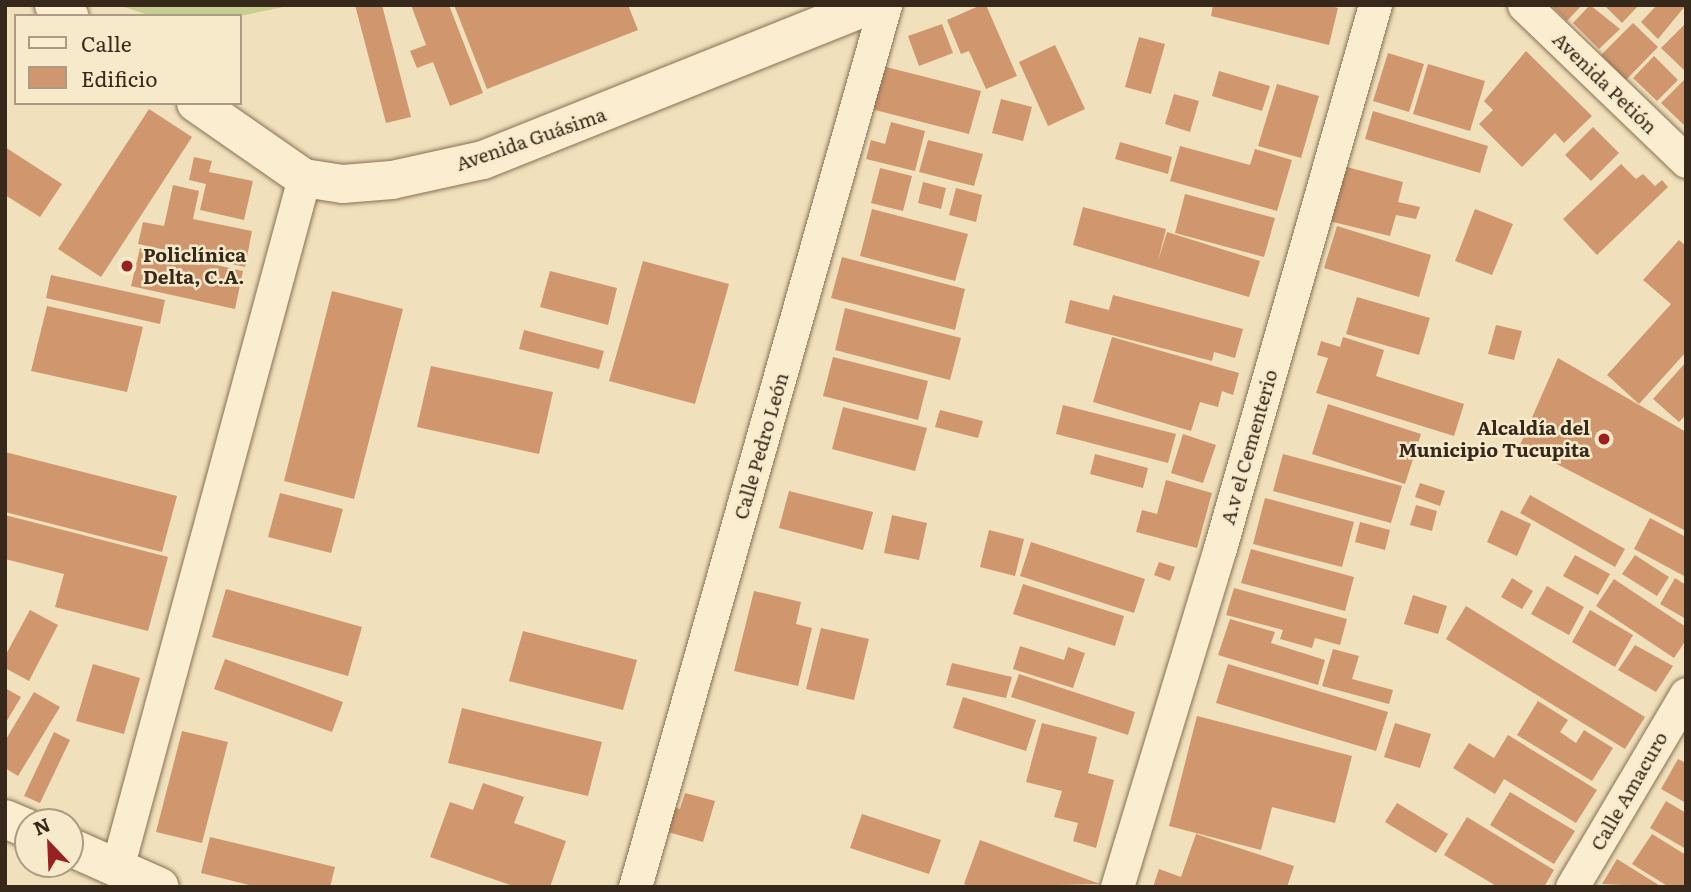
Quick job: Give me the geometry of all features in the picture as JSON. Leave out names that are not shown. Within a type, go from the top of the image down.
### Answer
[{"type":"main road","name":"Avenida Guásima","points":[[199,105],[304,177],[343,184],[392,180],[483,160],[871,5]]},
{"type":"main road","points":[[84,854],[160,887]]},
{"type":"street","name":"Calle Pedro León","points":[[635,887],[885,5]]},
{"type":"street","name":"A.v el Cementerio","points":[[1117,887],[1220,548],[1375,5]]},
{"type":"street","name":"Avenida Petión","points":[[1524,5],[1686,161]]},
{"type":"street","points":[[117,868],[304,177]]},
{"type":"street","name":"Calle Amacuro","points":[[1573,887],[1686,694]]},
{"type":"green space","points":[[119,5],[293,5],[242,16],[145,14]]},
{"type":"building","points":[[355,5],[382,5],[411,117],[386,123]]},
{"type":"building","points":[[411,5],[449,5],[483,93],[450,106],[433,62],[417,68],[410,51],[426,45]]},
{"type":"building","points":[[454,5],[628,5],[638,30],[487,89]]},
{"type":"building","points":[[986,5],[1017,76],[986,89],[969,51],[961,54],[947,20]]},
{"type":"building","points":[[1213,5],[1328,5],[1338,8],[1329,45],[1211,16]]},
{"type":"building","points":[[1551,5],[1582,5],[1567,21]]},
{"type":"building","points":[[1590,5],[1620,29],[1599,49],[1573,23]]},
{"type":"building","points":[[1604,5],[1639,5],[1622,23]]},
{"type":"building","points":[[1657,5],[1686,5],[1658,39],[1641,22]]},
{"type":"building","points":[[1633,23],[1658,47],[1626,80],[1601,55]]},
{"type":"building","points":[[1686,23],[1686,69],[1684,70],[1661,48]]},
{"type":"building","points":[[942,24],[953,53],[919,66],[908,36]]},
{"type":"building","points":[[1139,37],[1165,44],[1151,94],[1125,87]]},
{"type":"building","points":[[1055,45],[1085,109],[1048,126],[1019,62]]},
{"type":"building","points":[[1526,51],[1592,116],[1564,143],[1555,133],[1522,167],[1479,124],[1493,110],[1484,101]]},
{"type":"building","points":[[1388,53],[1424,64],[1409,112],[1373,101]]},
{"type":"building","points":[[1654,56],[1678,80],[1657,101],[1633,78]]},
{"type":"building","points":[[1428,64],[1485,81],[1470,131],[1413,114]]},
{"type":"building","points":[[882,66],[981,91],[969,134],[871,109]]},
{"type":"building","points":[[1219,71],[1270,86],[1262,111],[1212,96]]},
{"type":"building","points":[[1686,78],[1686,127],[1661,103]]},
{"type":"building","points":[[1277,84],[1319,96],[1301,158],[1258,146]]},
{"type":"building","points":[[1174,94],[1199,101],[1190,132],[1165,124]]},
{"type":"building","points":[[1001,99],[1032,107],[1023,141],[992,133]]},
{"type":"building","points":[[149,109],[192,137],[101,277],[58,249]]},
{"type":"building","points":[[1373,111],[1488,146],[1480,173],[1365,139]]},
{"type":"building","points":[[891,122],[925,131],[915,171],[866,159],[871,140],[885,144]]},
{"type":"building","points":[[1593,127],[1619,153],[1591,181],[1565,155]]},
{"type":"building","points":[[928,140],[983,154],[974,186],[919,172]]},
{"type":"building","points":[[1120,142],[1172,157],[1168,174],[1115,159]]},
{"type":"building","points":[[1180,146],[1250,165],[1255,149],[1292,160],[1277,211],[1170,181]]},
{"type":"building","points":[[5,147],[62,184],[40,217],[5,195]]},
{"type":"building","points":[[194,157],[212,161],[209,172],[253,181],[244,220],[200,210],[206,184],[189,180]]},
{"type":"building","points":[[1621,164],[1636,179],[1643,174],[1655,186],[1662,180],[1668,187],[1597,255],[1563,219]]},
{"type":"building","points":[[1347,167],[1403,182],[1398,202],[1420,207],[1416,219],[1396,215],[1390,236],[1329,221]]},
{"type":"building","points":[[880,168],[912,176],[903,211],[871,203]]},
{"type":"building","points":[[923,182],[946,188],[941,209],[918,203]]},
{"type":"building","points":[[173,185],[199,191],[193,219],[252,231],[245,267],[138,244],[143,222],[164,226]]},
{"type":"building","points":[[956,188],[982,195],[976,222],[949,215]]},
{"type":"building","points":[[1185,194],[1275,218],[1264,257],[1175,233]]},
{"type":"building","points":[[1083,207],[1166,229],[1158,261],[1167,232],[1260,261],[1249,297],[1073,245]]},
{"type":"building","points":[[872,209],[968,234],[955,281],[860,256]]},
{"type":"building","points":[[1475,209],[1513,224],[1492,275],[1455,261]]},
{"type":"building","points":[[1337,226],[1431,255],[1419,297],[1324,268]]},
{"type":"building","points":[[1679,240],[1686,246],[1686,352],[1639,404],[1607,375],[1671,304],[1643,280]]},
{"type":"building","points":[[140,248],[243,271],[235,309],[131,286]]},
{"type":"building","points":[[842,257],[965,289],[955,330],[831,298]]},
{"type":"building","points":[[643,261],[729,284],[695,404],[609,381]]},
{"type":"building","points":[[550,271],[617,288],[608,325],[540,307]]},
{"type":"building","points":[[51,275],[165,300],[160,324],[46,298]]},
{"type":"building","points":[[332,291],[403,309],[354,499],[284,481]]},
{"type":"building","points":[[1113,295],[1243,329],[1235,358],[1214,352],[1212,361],[1065,323],[1070,300],[1109,310]]},
{"type":"building","points":[[1357,297],[1430,318],[1419,355],[1346,334]]},
{"type":"building","points":[[47,306],[143,327],[127,392],[31,371]]},
{"type":"building","points":[[845,308],[961,338],[950,380],[835,350]]},
{"type":"building","points":[[1496,325],[1522,331],[1514,360],[1488,354]]},
{"type":"building","points":[[524,330],[604,351],[599,369],[519,349]]},
{"type":"building","points":[[1112,337],[1239,373],[1233,395],[1222,391],[1218,407],[1200,402],[1191,431],[1093,402]]},
{"type":"building","points":[[1343,337],[1384,350],[1376,376],[1464,404],[1454,436],[1316,393],[1328,358],[1317,355],[1321,341],[1340,347]]},
{"type":"building","points":[[833,357],[928,381],[918,420],[823,396]]},
{"type":"building","name":"Alcaldía del Municipio Tucupita","points":[[1558,358],[1686,432],[1686,531],[1520,445]]},
{"type":"building","points":[[1686,362],[1686,415],[1679,422],[1653,399]]},
{"type":"building","points":[[431,366],[553,392],[539,454],[417,427]]},
{"type":"building","points":[[1328,404],[1421,434],[1405,484],[1312,454]]},
{"type":"building","points":[[1063,405],[1176,434],[1168,463],[1056,434]]},
{"type":"building","points":[[843,407],[927,428],[915,471],[832,449]]},
{"type":"building","points":[[940,410],[983,421],[978,438],[935,427]]},
{"type":"building","points":[[1183,434],[1216,445],[1203,483],[1171,473]]},
{"type":"building","points":[[5,452],[177,496],[162,552],[5,512]]},
{"type":"building","points":[[1095,454],[1148,468],[1143,488],[1090,474]]},
{"type":"building","points":[[1283,454],[1402,486],[1391,523],[1273,491]]},
{"type":"building","points":[[1166,480],[1212,493],[1197,548],[1136,532],[1142,510],[1157,514]]},
{"type":"building","points":[[1420,483],[1445,491],[1440,506],[1415,497]]},
{"type":"building","points":[[789,491],[873,512],[863,550],[779,528]]},
{"type":"building","points":[[280,493],[343,509],[331,553],[268,537]]},
{"type":"building","points":[[1530,495],[1625,549],[1615,567],[1520,513]]},
{"type":"building","points":[[1265,498],[1354,522],[1342,567],[1253,544]]},
{"type":"building","points":[[1416,505],[1437,511],[1432,531],[1410,525]]},
{"type":"building","points":[[1501,510],[1531,524],[1517,556],[1487,542]]},
{"type":"building","points":[[5,515],[168,557],[148,631],[55,607],[64,574],[5,559]]},
{"type":"building","points":[[892,515],[927,523],[919,560],[884,553]]},
{"type":"building","points":[[1650,518],[1686,537],[1686,577],[1634,549]]},
{"type":"building","points":[[1360,522],[1390,530],[1385,550],[1355,542]]},
{"type":"building","points":[[989,530],[1024,539],[1015,576],[980,567]]},
{"type":"building","points":[[1031,542],[1145,579],[1134,613],[1020,576]]},
{"type":"building","points":[[1251,549],[1354,577],[1345,611],[1241,583]]},
{"type":"building","points":[[1575,555],[1610,574],[1598,595],[1563,576]]},
{"type":"building","points":[[1635,555],[1669,577],[1657,596],[1622,574]]},
{"type":"building","points":[[1159,562],[1175,567],[1170,581],[1154,575]]},
{"type":"building","points":[[1512,578],[1533,591],[1522,609],[1501,597]]},
{"type":"building","points":[[1675,578],[1686,585],[1686,619],[1660,604]]},
{"type":"building","points":[[1614,579],[1686,627],[1686,640],[1674,658],[1596,606]]},
{"type":"building","points":[[1023,584],[1124,616],[1115,646],[1013,614]]},
{"type":"building","points":[[1547,586],[1584,607],[1569,635],[1531,614]]},
{"type":"building","points":[[1234,588],[1347,619],[1340,645],[1315,638],[1312,648],[1280,639],[1283,630],[1226,615]]},
{"type":"building","points":[[226,589],[362,627],[348,676],[212,637]]},
{"type":"building","points":[[754,591],[801,602],[796,624],[812,628],[798,686],[734,671]]},
{"type":"building","points":[[1413,595],[1447,606],[1438,634],[1404,624]]},
{"type":"building","points":[[1466,606],[1645,717],[1625,749],[1446,639]]},
{"type":"building","points":[[30,610],[58,625],[29,681],[5,668],[5,656]]},
{"type":"building","points":[[1590,610],[1633,635],[1615,667],[1572,642]]},
{"type":"building","points":[[1230,619],[1275,632],[1271,643],[1325,660],[1318,685],[1218,655]]},
{"type":"building","points":[[821,628],[869,639],[854,700],[806,689]]},
{"type":"building","points":[[523,631],[637,660],[623,710],[509,681]]},
{"type":"building","points":[[1635,645],[1673,666],[1656,692],[1618,670]]},
{"type":"building","points":[[1020,646],[1064,660],[1068,647],[1085,653],[1073,688],[1013,669]]},
{"type":"building","points":[[1333,649],[1359,656],[1352,679],[1393,690],[1389,704],[1322,686]]},
{"type":"building","points":[[225,659],[343,702],[332,732],[214,689]]},
{"type":"building","points":[[952,663],[1012,677],[1006,698],[946,685]]},
{"type":"building","points":[[93,664],[140,678],[124,734],[76,721]]},
{"type":"building","points":[[1228,664],[1388,712],[1376,751],[1216,703]]},
{"type":"building","points":[[1019,674],[1135,712],[1128,735],[1011,697]]},
{"type":"building","points":[[5,688],[21,697],[5,724]]},
{"type":"building","points":[[34,692],[60,707],[18,776],[5,768],[5,741]]},
{"type":"building","points":[[963,697],[1036,720],[1026,751],[953,728]]},
{"type":"building","points":[[1538,701],[1568,720],[1560,732],[1576,743],[1584,730],[1613,748],[1592,781],[1517,735]]},
{"type":"building","points":[[462,708],[602,742],[588,796],[448,763]]},
{"type":"building","points":[[1197,716],[1352,756],[1335,823],[1272,807],[1261,850],[1169,826]]},
{"type":"building","points":[[1042,723],[1097,737],[1088,773],[1114,780],[1096,848],[1073,841],[1078,823],[1054,817],[1062,791],[1026,782]]},
{"type":"building","points":[[1395,723],[1431,734],[1420,768],[1384,757]]},
{"type":"building","points":[[182,731],[228,742],[202,843],[156,832]]},
{"type":"building","points":[[54,732],[70,740],[40,803],[24,796]]},
{"type":"building","points":[[1508,735],[1597,790],[1576,823],[1504,779],[1495,794],[1453,768],[1469,743],[1494,758]]},
{"type":"building","points":[[1678,759],[1686,763],[1686,803],[1661,789]]},
{"type":"building","points":[[483,783],[524,797],[514,823],[566,841],[550,887],[516,887],[430,857],[450,802],[473,810]]},
{"type":"building","points":[[1510,792],[1575,831],[1554,864],[1490,825]]},
{"type":"building","points":[[685,793],[715,801],[703,842],[661,830],[669,806],[680,809]]},
{"type":"building","points":[[1666,801],[1686,813],[1686,849],[1650,828]]},
{"type":"building","points":[[1397,803],[1448,834],[1436,853],[1385,822]]},
{"type":"building","points":[[862,814],[941,840],[929,874],[850,848]]},
{"type":"building","points":[[1467,817],[1554,870],[1544,887],[1498,887],[1444,855]]},
{"type":"building","points":[[1196,834],[1294,866],[1287,887],[1153,887],[1159,869],[1181,877]]},
{"type":"building","points":[[1652,834],[1686,855],[1686,887],[1669,887],[1632,864]]},
{"type":"building","points":[[210,837],[335,867],[330,887],[257,887],[201,873]]},
{"type":"building","points":[[980,840],[1100,884],[972,887],[964,884]]},
{"type":"building","points":[[1617,859],[1662,887],[1602,884]]},
{"type":"place","name":"Policlínica Delta, C.A.","points":[[127,266]]},
{"type":"place","name":"Alcaldía del Municipio Tucupita","points":[[1604,439]]}]
